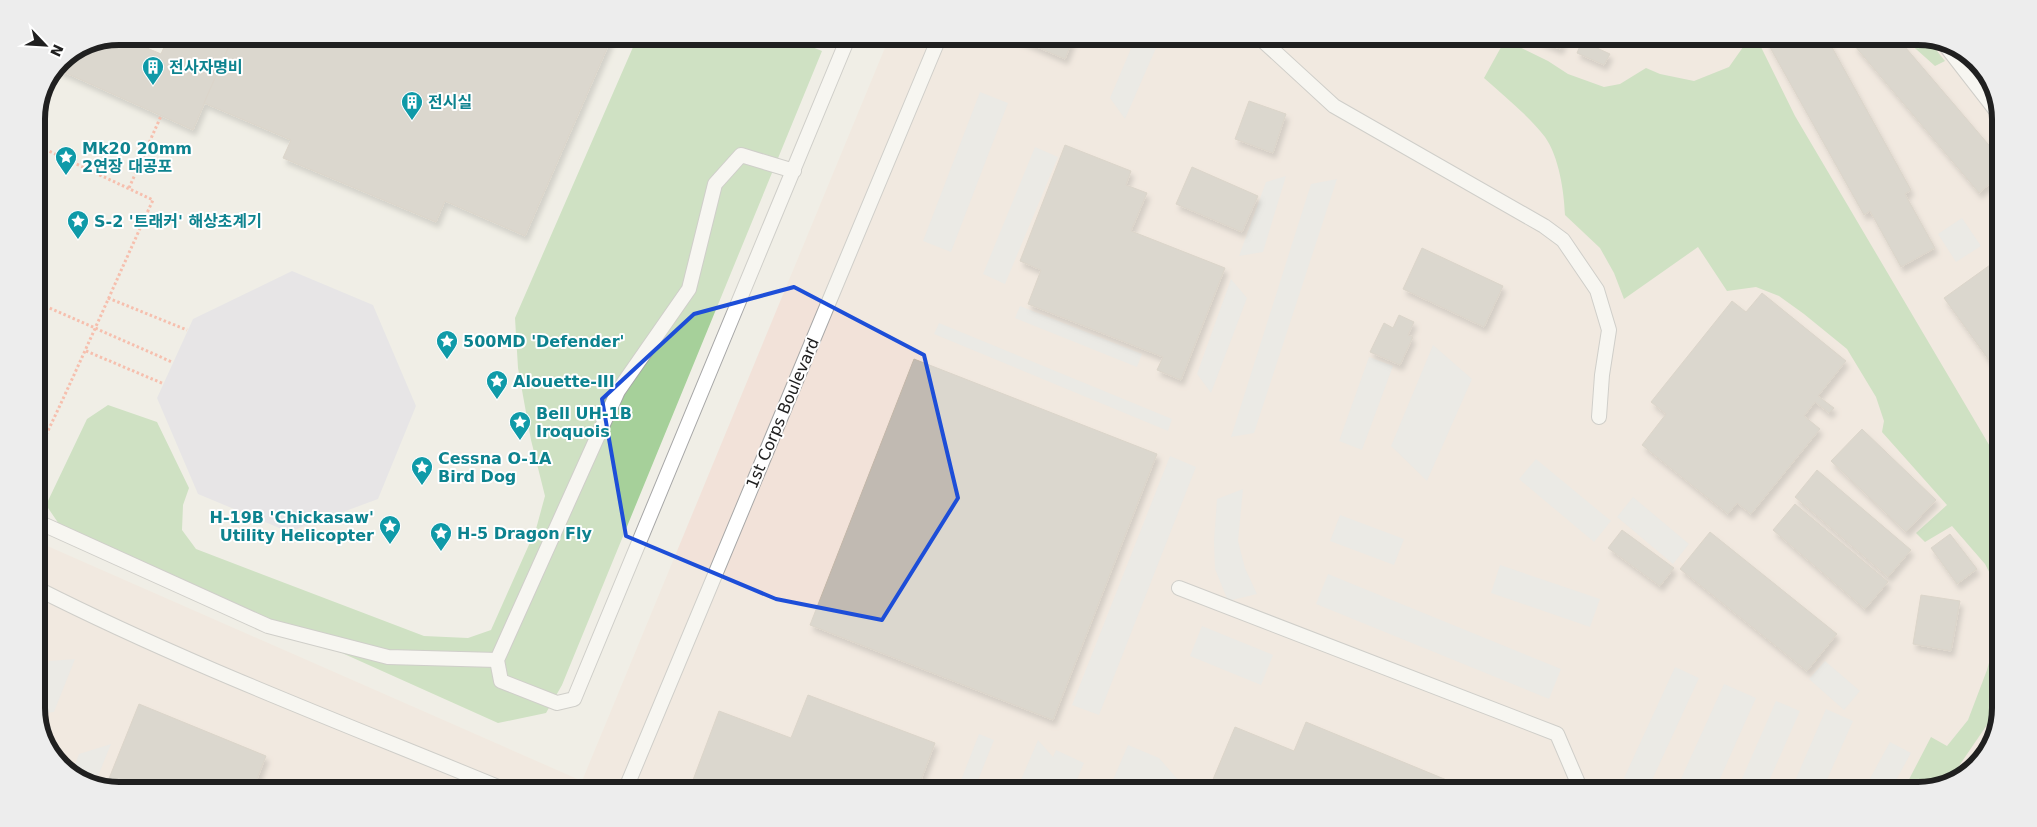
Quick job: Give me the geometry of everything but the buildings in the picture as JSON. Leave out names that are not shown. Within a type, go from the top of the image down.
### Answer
[{"type":"lane","points":[[794,170],[741,155],[714,184],[689,289],[618,391],[498,660],[502,681],[557,703],[574,699],[794,170],[845,45]]},
{"type":"lane","name":"1st Corps Boulevard","points":[[629,782],[936,45]]},
{"type":"lane","points":[[1268,45],[1334,106],[1544,226],[1564,240],[1597,290],[1608,330],[1599,417]]},
{"type":"lane","points":[[1951,53],[1991,105]]},
{"type":"lane","points":[[45,525],[268,626],[388,657],[498,660]]},
{"type":"lane","points":[[1179,588],[1556,734],[1577,782]]},
{"type":"lane","points":[[45,593],[108,625],[314,713],[486,782]]},
{"type":"path","points":[[129,188],[161,116]]},
{"type":"path","points":[[45,149],[153,200],[94,328],[86,351],[45,437]]},
{"type":"path","points":[[108,298],[187,330]]},
{"type":"path","points":[[45,306],[172,362]]},
{"type":"path","points":[[86,351],[164,384]]},
{"type":"highlighted area","points":[[794,287],[924,355],[958,498],[882,620],[776,599],[626,536],[602,399],[694,314]]},
{"type":"shaded area","points":[[886,45],[1918,45],[1942,49],[1959,57],[1967,63],[1982,82],[1991,104],[1992,114],[1992,708],[1991,723],[1982,745],[1967,764],[1951,774],[1942,778],[1918,782],[104,781],[78,770],[70,764],[55,745],[48,727],[45,713],[45,545],[582,781]]},
{"type":"shaded area","points":[[1132,45],[1157,45],[1125,119],[1110,98]]},
{"type":"shaded area","points":[[980,92],[1008,103],[951,252],[923,241]]},
{"type":"shaded area","points":[[1035,147],[1058,157],[1005,284],[983,274]]},
{"type":"shaded area","points":[[1286,176],[1263,252],[1239,256],[1266,182]]},
{"type":"shaded area","points":[[1337,179],[1254,433],[1231,437],[1311,184]]},
{"type":"shaded area","points":[[1962,218],[1981,246],[1956,262],[1938,234]]},
{"type":"shaded area","points":[[292,271],[373,305],[416,406],[378,499],[289,532],[198,494],[157,398],[193,319]]},
{"type":"shaded area","points":[[1231,279],[1247,298],[1211,393],[1197,374]]},
{"type":"shaded area","points":[[1020,306],[1142,354],[1137,367],[1015,318]]},
{"type":"shaded area","points":[[939,323],[1172,419],[1168,431],[934,334]]},
{"type":"shaded area","points":[[1433,345],[1472,379],[1427,481],[1391,446]]},
{"type":"shaded area","points":[[1369,357],[1393,366],[1362,450],[1339,441]]},
{"type":"shaded area","points":[[1170,456],[1196,467],[1099,715],[1072,705]]},
{"type":"shaded area","points":[[1536,459],[1611,521],[1594,542],[1519,479]]},
{"type":"shaded area","points":[[1243,489],[1238,541],[1245,568],[1257,594],[1228,601],[1215,569],[1214,541],[1217,499]]},
{"type":"shaded area","points":[[1633,497],[1689,544],[1673,564],[1617,517]]},
{"type":"shaded area","points":[[1340,515],[1404,539],[1394,565],[1330,541]]},
{"type":"shaded area","points":[[1500,565],[1600,599],[1590,627],[1491,593]]},
{"type":"shaded area","points":[[1328,574],[1561,669],[1549,699],[1316,604]]},
{"type":"shaded area","points":[[1202,626],[1273,655],[1261,685],[1190,656]]},
{"type":"shaded area","points":[[75,659],[54,712],[45,713],[45,672],[49,661]]},
{"type":"shaded area","points":[[1825,661],[1860,691],[1844,710],[1809,679]]},
{"type":"shaded area","points":[[1675,667],[1699,678],[1651,782],[1633,782],[1624,778]]},
{"type":"shaded area","points":[[1724,684],[1756,698],[1719,782],[1679,782]]},
{"type":"shaded area","points":[[1776,701],[1800,711],[1769,782],[1741,782]]},
{"type":"shaded area","points":[[1826,709],[1853,721],[1826,782],[1794,782]]},
{"type":"shaded area","points":[[979,734],[994,740],[977,782],[960,782]]},
{"type":"shaded area","points":[[1038,740],[1053,757],[1056,750],[1084,763],[1076,782],[1020,782]]},
{"type":"shaded area","points":[[1890,742],[1911,753],[1895,782],[1868,782]]},
{"type":"shaded area","points":[[111,744],[97,779],[74,767],[79,754]]},
{"type":"shaded area","points":[[1128,745],[1159,758],[1180,782],[1112,782]]},
{"type":"green space","points":[[634,45],[807,45],[822,51],[562,685],[546,713],[498,723],[61,527],[46,505],[87,419],[108,405],[157,422],[189,488],[183,505],[182,530],[196,549],[424,636],[468,638],[491,630],[536,529],[545,496],[531,440],[518,368],[515,318]]},
{"type":"green space","points":[[1502,45],[1515,45],[1548,61],[1568,74],[1604,87],[1620,84],[1646,68],[1660,74],[1694,81],[1729,67],[1744,45],[1760,45],[1795,116],[1992,450],[1992,577],[1985,564],[1952,526],[1925,542],[1916,533],[1947,505],[1882,432],[1884,421],[1876,397],[1847,349],[1779,296],[1756,287],[1727,291],[1698,247],[1624,299],[1614,273],[1600,248],[1565,215],[1560,174],[1554,154],[1545,137],[1524,114],[1484,78]]},
{"type":"green space","points":[[1911,45],[1934,47],[1945,61],[1935,66]]},
{"type":"green space","points":[[1992,652],[1991,719],[1955,772],[1942,778],[1928,781],[1908,782],[1931,737],[1947,746],[1968,720]]},
{"type":"place","name":"전사자명비","points":[[153,86]]},
{"type":"place","name":"전시실","points":[[412,121]]},
{"type":"place","name":"Mk20 20mm 2연장 대공포","points":[[66,176]]},
{"type":"place","name":"S-2 '트래커' 해상초계기","points":[[78,240]]},
{"type":"place","name":"500MD 'Defender'","points":[[447,360]]},
{"type":"place","name":"Alouette-III","points":[[497,400]]},
{"type":"place","name":"Bell UH-1B Iroquois","points":[[520,441]]},
{"type":"place","name":"Cessna O-1A Bird Dog","points":[[422,486]]},
{"type":"place","name":"H-19B 'Chickasaw' Utility Helicopter","points":[[390,545]]},
{"type":"place","name":"H-5 Dragon Fly","points":[[441,552]]}]
